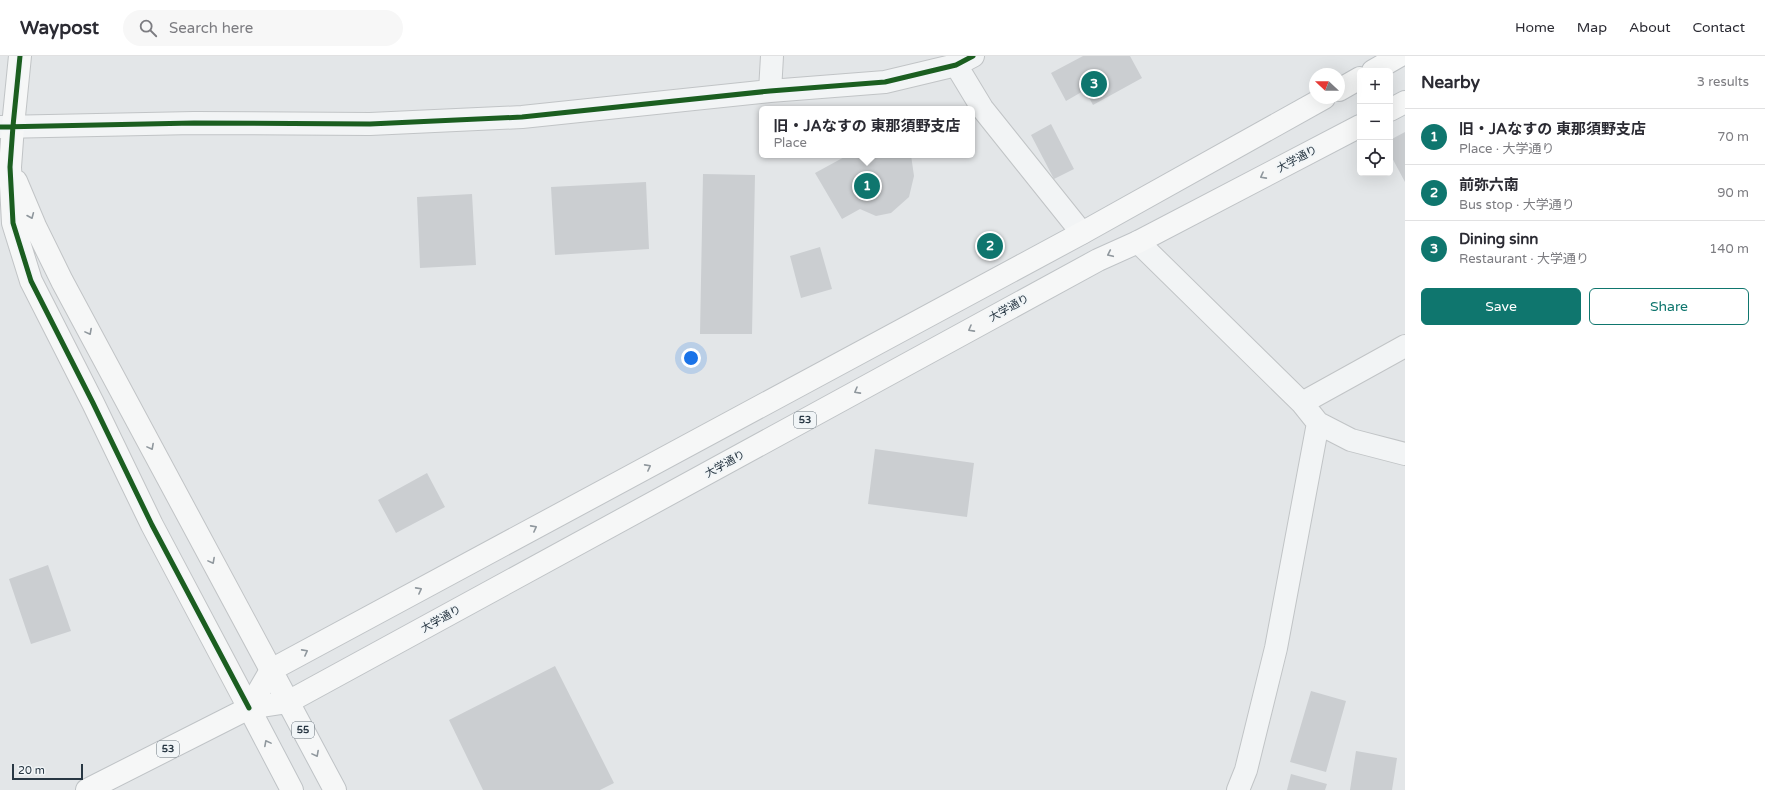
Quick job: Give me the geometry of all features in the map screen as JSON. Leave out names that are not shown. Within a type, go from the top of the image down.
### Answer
[{"type":"main road","points":[[20,56],[6,127],[13,223],[31,281],[93,403],[152,525],[292,790]]},
{"type":"main road","points":[[1378,68],[1400,56]]},
{"type":"main road","points":[[1345,87],[1357,80]]},
{"type":"main road","points":[[1393,108],[1405,102]]},
{"type":"main road","points":[[249,708],[271,670],[1082,233],[1313,104]]},
{"type":"main road","name":"大学通り","points":[[86,790],[249,708],[288,702],[1098,260],[1138,242],[1357,128]]},
{"type":"main road","points":[[10,167],[35,226],[62,281],[271,670]]},
{"type":"main road","name":"55","points":[[271,670],[335,790]]},
{"type":"street","points":[[770,92],[772,56]]},
{"type":"street","points":[[6,127],[194,123],[370,124],[522,117],[885,82],[964,61],[982,108],[1082,233]]},
{"type":"street","points":[[1138,242],[1302,403],[1318,423],[1351,440],[1405,454]]},
{"type":"street","points":[[1302,403],[1405,346]]},
{"type":"street","points":[[1238,790],[1246,770],[1276,648],[1318,423]]},
{"type":"building","points":[[1083,56],[1130,56],[1142,78],[1093,105],[1085,90],[1066,101],[1051,73]]},
{"type":"building","points":[[1051,124],[1074,169],[1054,179],[1031,135]]},
{"type":"building","points":[[1405,132],[1405,182],[1393,160],[1393,138]]},
{"type":"building","points":[[842,158],[911,158],[914,176],[909,197],[891,213],[876,216],[860,209],[842,219],[815,173]]},
{"type":"building","points":[[703,174],[755,175],[752,334],[700,334]]},
{"type":"building","points":[[646,182],[649,249],[555,255],[551,187]]},
{"type":"building","points":[[472,194],[476,265],[420,268],[417,197]]},
{"type":"building","points":[[820,247],[832,289],[801,298],[790,256]]},
{"type":"building","points":[[875,449],[974,463],[967,517],[868,504]]},
{"type":"building","points":[[427,473],[445,507],[396,533],[378,500]]},
{"type":"building","points":[[48,565],[71,631],[31,644],[9,579]]},
{"type":"building","points":[[555,666],[614,783],[600,790],[483,790],[449,720]]},
{"type":"building","points":[[1311,691],[1346,701],[1326,772],[1290,762]]},
{"type":"building","points":[[1356,751],[1397,758],[1392,790],[1350,790]]},
{"type":"building","points":[[1291,774],[1327,784],[1325,790],[1287,790]]},
{"type":"cycle path","points":[[20,56],[10,167],[13,223],[31,281],[93,403],[152,525],[249,708]]},
{"type":"cycle path","points":[[0,127],[194,123],[370,124],[522,117],[770,91],[885,82],[956,65],[973,56]]},
{"type":"place","name":"Dining sinn","points":[[1094,84]]},
{"type":"place","name":"旧・JAなすの 東那須野支店","points":[[867,186]]},
{"type":"place","name":"前弥六南","points":[[990,246]]}]
